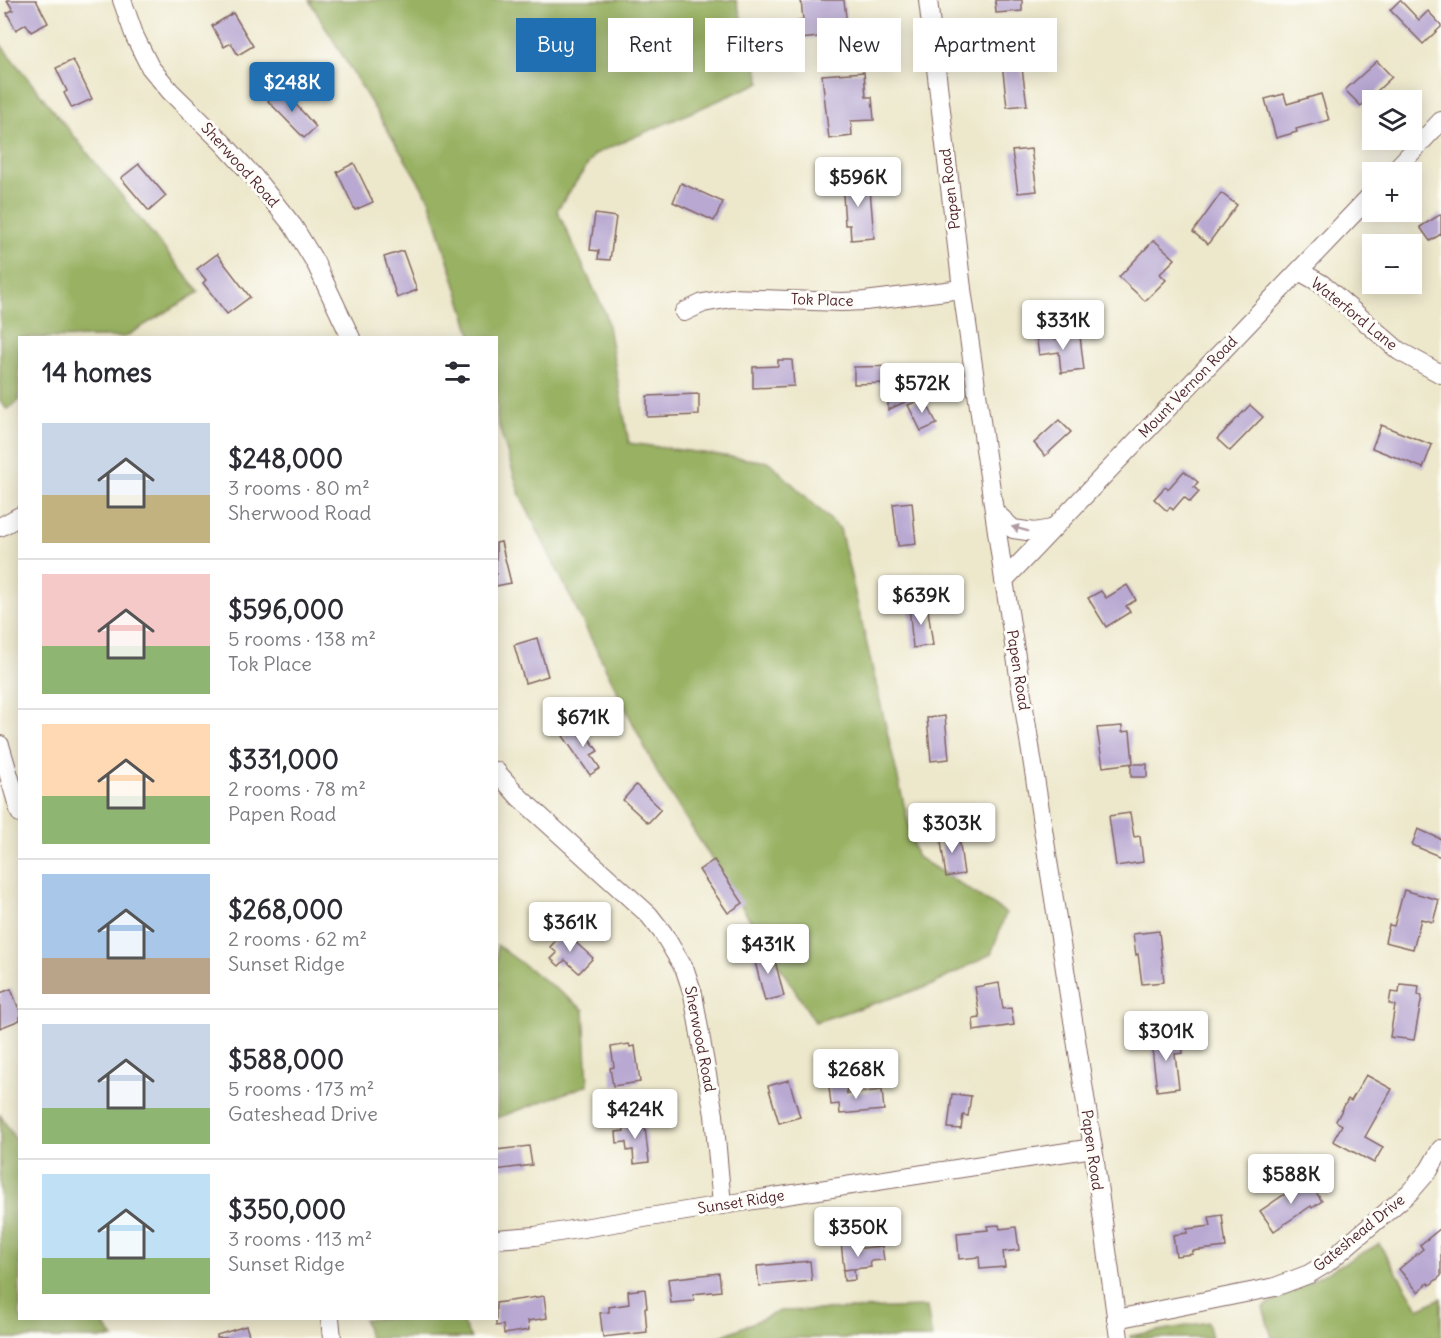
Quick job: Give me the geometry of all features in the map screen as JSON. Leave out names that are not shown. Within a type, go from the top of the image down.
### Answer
[{"type":"street","name":"Sherwood Road","points":[[122,0],[135,37],[150,67],[170,92],[222,142],[254,177],[293,226],[315,262],[351,336]]},
{"type":"street","name":"Papen Road","points":[[928,0],[962,288],[1004,580],[1093,1148],[1119,1338]]},
{"type":"street","points":[[1402,162],[1441,121]]},
{"type":"street","name":"Mount Vernon Road","points":[[1004,580],[1362,205]]},
{"type":"street","name":"Waterford Lane","points":[[1299,271],[1322,284],[1399,351],[1441,374]]},
{"type":"street","name":"Tok Place","points":[[684,312],[703,303],[731,298],[865,301],[962,288]]},
{"type":"street","points":[[994,511],[1013,529],[1034,532],[1052,529]]},
{"type":"street","points":[[0,527],[18,517]]},
{"type":"street","points":[[0,745],[18,806]]},
{"type":"street","name":"Sherwood Road","points":[[498,773],[519,797],[649,915],[663,933],[685,970],[693,994],[714,1115],[722,1205]]},
{"type":"street","name":"Sunset Ridge","points":[[498,1239],[535,1236],[1093,1148]]},
{"type":"street","name":"Gateshead Drive","points":[[1116,1319],[1275,1287],[1309,1274],[1327,1263],[1410,1192],[1429,1170],[1441,1149]]},
{"type":"street","points":[[330,1320],[332,1338]]},
{"type":"green space","points":[[309,0],[736,0],[741,18],[705,18],[705,72],[758,72],[761,82],[595,154],[557,210],[606,315],[629,443],[769,462],[840,529],[916,856],[1006,913],[991,954],[932,985],[815,1022],[660,778],[520,495],[498,423],[498,336],[472,336],[429,199]]},
{"type":"green space","points":[[0,44],[199,292],[127,336],[18,336],[18,402],[7,409],[0,402]]},
{"type":"green space","points":[[498,946],[584,1010],[588,1085],[498,1118]]},
{"type":"green space","points":[[0,1115],[18,1143],[18,1320],[100,1320],[114,1338],[0,1338]]},
{"type":"green space","points":[[1379,1244],[1419,1309],[1441,1298],[1441,1338],[1272,1338],[1263,1307]]},
{"type":"green space","points":[[927,1307],[932,1338],[717,1338],[780,1311]]},
{"type":"green space","points":[[364,1320],[461,1320],[471,1338],[369,1338]]},
{"type":"green space","points":[[1208,1322],[1212,1338],[1130,1338],[1130,1336]]},
{"type":"building","points":[[7,0],[36,0],[48,23],[31,32],[26,24],[16,30],[7,13],[13,10]]},
{"type":"building","points":[[801,0],[844,0],[846,18],[817,18],[817,37],[805,38],[805,18],[803,18]]},
{"type":"building","points":[[995,0],[1022,0],[1022,11],[996,13]]},
{"type":"building","points":[[1400,0],[1419,20],[1428,11],[1441,25],[1423,44],[1390,10]]},
{"type":"building","points":[[233,13],[253,46],[238,55],[231,43],[224,47],[212,26]]},
{"type":"building","points":[[73,60],[92,99],[72,108],[64,93],[67,91],[56,68]]},
{"type":"building","points":[[1377,61],[1392,77],[1378,90],[1362,90],[1361,106],[1345,90]]},
{"type":"building","points":[[864,72],[866,97],[872,97],[874,120],[851,121],[852,136],[829,139],[822,75]]},
{"type":"building","points":[[1003,72],[1022,72],[1027,105],[1007,107]]},
{"type":"building","points":[[282,89],[316,127],[304,138],[268,101]]},
{"type":"building","points":[[1284,94],[1287,104],[1321,94],[1329,120],[1296,129],[1297,132],[1276,138],[1265,99]]},
{"type":"building","points":[[1031,149],[1037,191],[1018,193],[1012,151]]},
{"type":"building","points":[[354,163],[373,202],[355,210],[337,172]]},
{"type":"building","points":[[139,164],[166,196],[149,211],[121,178]]},
{"type":"building","points":[[869,177],[874,238],[851,240],[850,225],[845,225],[842,179]]},
{"type":"building","points":[[681,183],[723,202],[714,221],[673,202]]},
{"type":"building","points":[[1221,193],[1237,205],[1208,244],[1193,232]]},
{"type":"building","points":[[595,214],[616,217],[610,260],[598,259],[599,251],[590,250]]},
{"type":"building","points":[[1441,214],[1441,234],[1430,241],[1420,227]]},
{"type":"building","points":[[1154,240],[1175,259],[1160,274],[1166,280],[1145,301],[1119,277]]},
{"type":"building","points":[[403,251],[417,290],[397,298],[384,257]]},
{"type":"building","points":[[217,254],[250,297],[227,314],[203,283],[206,280],[197,269]]},
{"type":"building","points":[[1053,333],[1053,339],[1080,336],[1084,370],[1061,373],[1059,352],[1039,355],[1036,335]]},
{"type":"building","points":[[778,360],[792,360],[794,386],[753,388],[753,367],[778,366]]},
{"type":"building","points":[[903,366],[904,379],[913,398],[888,410],[888,383],[854,384],[854,367]]},
{"type":"building","points":[[699,394],[699,415],[647,417],[647,396]]},
{"type":"building","points":[[924,398],[937,424],[921,431],[908,405]]},
{"type":"building","points":[[1250,405],[1263,417],[1230,451],[1217,439]]},
{"type":"building","points":[[1059,420],[1071,432],[1045,456],[1034,443]]},
{"type":"building","points":[[1381,425],[1432,445],[1423,468],[1372,448]]},
{"type":"building","points":[[1184,471],[1198,482],[1194,487],[1199,492],[1190,502],[1184,497],[1173,510],[1170,507],[1167,511],[1154,499],[1165,487],[1168,489]]},
{"type":"building","points":[[912,502],[916,544],[898,546],[893,504]]},
{"type":"building","points":[[501,542],[511,583],[498,586],[498,543]]},
{"type":"building","points":[[1127,585],[1136,600],[1126,606],[1130,612],[1106,627],[1088,598],[1101,591],[1106,598]]},
{"type":"building","points":[[927,603],[933,645],[913,648],[909,605]]},
{"type":"building","points":[[537,638],[548,676],[525,683],[514,645]]},
{"type":"building","points":[[945,716],[949,759],[931,761],[927,718]]},
{"type":"building","points":[[579,724],[598,751],[591,755],[600,768],[590,775],[563,736]]},
{"type":"building","points":[[1122,726],[1122,732],[1130,731],[1133,763],[1103,767],[1097,728]]},
{"type":"building","points":[[1131,764],[1147,764],[1147,777],[1131,777]]},
{"type":"building","points":[[636,785],[661,809],[648,823],[623,800]]},
{"type":"building","points":[[1130,813],[1134,837],[1140,836],[1143,862],[1116,866],[1109,816]]},
{"type":"building","points":[[1418,829],[1441,839],[1441,857],[1412,845]]},
{"type":"building","points":[[958,831],[964,874],[946,877],[940,834]]},
{"type":"building","points":[[714,860],[743,903],[728,913],[699,870]]},
{"type":"building","points":[[1404,890],[1439,900],[1433,922],[1421,919],[1413,949],[1385,942],[1389,925],[1394,926]]},
{"type":"building","points":[[1159,931],[1164,982],[1142,984],[1133,934]]},
{"type":"building","points":[[564,932],[593,958],[579,973],[565,960],[559,966],[551,959],[557,953],[550,947]]},
{"type":"building","points":[[772,949],[784,996],[765,1001],[753,954]]},
{"type":"building","points":[[999,983],[1003,1009],[1011,1008],[1014,1025],[974,1031],[973,1019],[980,1018],[975,987]]},
{"type":"building","points":[[1400,984],[1419,986],[1418,995],[1422,996],[1414,1040],[1390,1037],[1395,1005],[1389,1004],[1391,992],[1399,993]]},
{"type":"building","points":[[11,989],[18,1007],[18,1021],[0,1028],[0,993]]},
{"type":"building","points":[[1181,1037],[1183,1053],[1175,1054],[1179,1088],[1157,1091],[1151,1040]]},
{"type":"building","points":[[629,1044],[630,1047],[635,1046],[640,1082],[613,1086],[610,1068],[614,1067],[611,1047]]},
{"type":"building","points":[[1366,1075],[1392,1089],[1365,1137],[1383,1147],[1374,1163],[1333,1141],[1342,1125],[1336,1121],[1348,1099],[1351,1101]]},
{"type":"building","points":[[789,1080],[800,1117],[779,1123],[768,1086]]},
{"type":"building","points":[[846,1085],[847,1094],[882,1090],[884,1110],[840,1114],[839,1104],[831,1105],[829,1087]]},
{"type":"building","points":[[952,1094],[971,1096],[968,1116],[963,1115],[961,1129],[948,1128]]},
{"type":"building","points":[[644,1119],[649,1162],[634,1164],[633,1150],[627,1151],[626,1142],[617,1143],[616,1132],[624,1131],[623,1122]]},
{"type":"building","points":[[529,1146],[532,1165],[498,1170],[498,1150]]},
{"type":"building","points":[[1307,1179],[1322,1201],[1274,1231],[1260,1211]]},
{"type":"building","points":[[1222,1215],[1226,1247],[1192,1251],[1193,1254],[1176,1256],[1173,1235],[1187,1233],[1187,1229],[1211,1226],[1209,1217]]},
{"type":"building","points":[[999,1225],[1000,1229],[1016,1227],[1019,1250],[1003,1252],[1005,1267],[980,1269],[979,1257],[959,1259],[957,1233],[988,1230],[987,1226]]},
{"type":"building","points":[[1441,1228],[1441,1276],[1418,1292],[1399,1269],[1423,1249],[1420,1245]]},
{"type":"building","points":[[853,1241],[853,1249],[882,1246],[884,1260],[870,1261],[871,1267],[854,1269],[855,1280],[844,1281],[841,1242]]},
{"type":"building","points":[[810,1261],[812,1281],[759,1286],[757,1266]]},
{"type":"building","points":[[719,1273],[721,1291],[693,1294],[694,1301],[671,1303],[668,1279]]},
{"type":"building","points":[[645,1289],[647,1332],[603,1337],[600,1313],[609,1312],[609,1307],[629,1304],[628,1291]]},
{"type":"building","points":[[544,1296],[547,1318],[528,1321],[529,1330],[504,1334],[503,1325],[496,1326],[498,1303]]},
{"type":"building","points":[[246,1326],[250,1338],[217,1338],[217,1335]]}]
